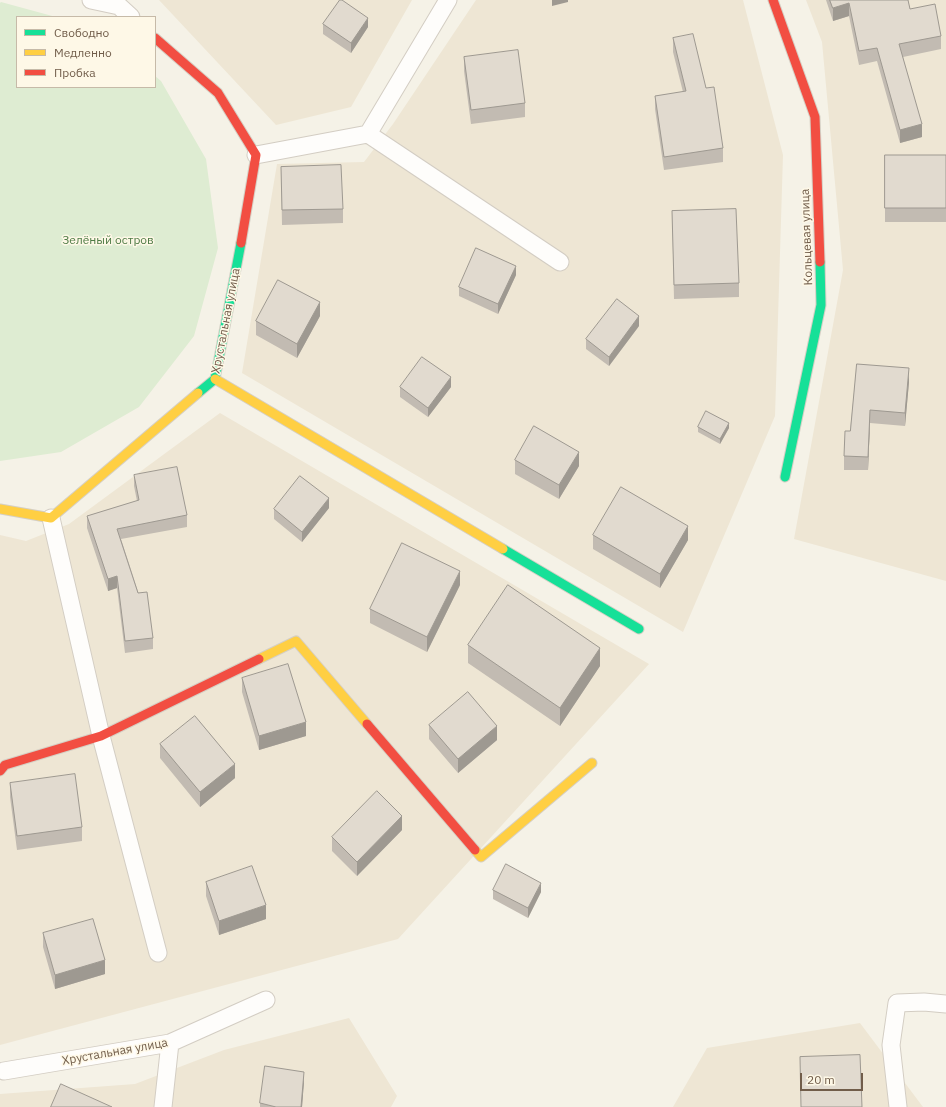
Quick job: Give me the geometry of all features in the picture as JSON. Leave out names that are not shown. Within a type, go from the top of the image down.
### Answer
[{"type":"street","points":[[91,0],[124,8]]},
{"type":"street","points":[[368,134],[448,0]]},
{"type":"street","name":"Кольцевая улица","points":[[773,0],[815,117],[821,305],[785,477]]},
{"type":"street","points":[[156,39],[218,93],[256,155],[368,134],[560,262]]},
{"type":"street","name":"Хрустальная улица","points":[[51,518],[215,378],[240,249],[256,155]]},
{"type":"street","points":[[215,378],[639,629]]},
{"type":"street","points":[[0,509],[51,518],[101,736],[158,953]]},
{"type":"street","points":[[0,771],[5,765],[101,736],[296,642],[481,857],[592,763]]},
{"type":"street","name":"Хрустальная улица","points":[[4,1071],[170,1043],[266,1000]]},
{"type":"street","points":[[898,1107],[891,1045],[897,1003],[924,1002],[946,1004]]},
{"type":"street","points":[[163,1107],[170,1043]]},
{"type":"shaded area","points":[[159,0],[412,0],[351,107],[276,125]]},
{"type":"shaded area","points":[[476,0],[743,0],[783,155],[775,416],[683,632],[242,373],[277,164],[364,162],[393,124]]},
{"type":"shaded area","points":[[806,0],[946,0],[946,581],[794,539],[843,270],[822,42]]},
{"type":"shaded area","points":[[220,413],[649,664],[398,939],[0,1045],[0,535],[26,541],[69,524]]},
{"type":"shaded area","points":[[349,1018],[397,1096],[391,1107],[0,1107],[0,1094],[135,1084],[224,1050]]},
{"type":"shaded area","points":[[860,1023],[923,1107],[673,1107],[707,1048]]},
{"type":"green space","name":"Зелёный остров","points":[[1,2],[52,16],[16,16],[16,88],[156,88],[156,77],[161,81],[206,159],[218,248],[194,336],[139,407],[61,452],[0,461]]},
{"type":"building","points":[[340,0],[368,18],[351,43],[323,24]]},
{"type":"building","points":[[830,0],[908,0],[910,9],[935,4],[941,36],[899,44],[922,124],[900,130],[877,48],[859,51],[849,3],[833,8]]},
{"type":"building","points":[[693,34],[706,88],[714,87],[723,148],[664,157],[655,96],[686,91],[673,38]]},
{"type":"building","points":[[518,50],[525,103],[471,110],[464,57]]},
{"type":"building","points":[[885,155],[946,155],[946,208],[885,208]]},
{"type":"building","points":[[341,165],[343,209],[282,210],[281,167]]},
{"type":"building","points":[[736,209],[739,283],[674,285],[672,211]]},
{"type":"building","points":[[476,248],[516,266],[498,304],[459,287]]},
{"type":"building","points":[[278,280],[320,302],[297,344],[256,321]]},
{"type":"building","points":[[617,299],[639,316],[609,357],[586,339]]},
{"type":"building","points":[[422,357],[451,377],[428,408],[400,387]]},
{"type":"building","points":[[857,364],[909,368],[905,413],[870,410],[868,457],[844,456],[845,431],[850,431]]},
{"type":"building","points":[[706,411],[729,423],[720,439],[698,427]]},
{"type":"building","points":[[534,426],[579,452],[559,485],[515,460]]},
{"type":"building","points":[[177,467],[187,515],[117,529],[138,593],[147,592],[153,638],[125,641],[117,576],[108,579],[87,516],[139,500],[134,475]]},
{"type":"building","points":[[300,476],[329,498],[302,532],[274,509]]},
{"type":"building","points":[[621,487],[688,526],[660,574],[593,535]]},
{"type":"building","points":[[402,543],[460,571],[427,637],[370,609]]},
{"type":"building","points":[[508,585],[600,648],[560,708],[468,645]]},
{"type":"building","points":[[288,664],[306,722],[259,736],[242,678]]},
{"type":"building","points":[[468,692],[497,726],[458,759],[429,725]]},
{"type":"building","points":[[195,716],[235,764],[200,792],[160,744]]},
{"type":"building","points":[[75,774],[82,827],[17,836],[10,783]]},
{"type":"building","points":[[377,791],[402,816],[357,862],[332,837]]},
{"type":"building","points":[[506,864],[541,883],[528,908],[493,890]]},
{"type":"building","points":[[252,866],[266,905],[219,921],[206,882]]},
{"type":"building","points":[[93,919],[105,960],[55,975],[43,933]]},
{"type":"building","points":[[860,1055],[862,1107],[801,1107],[800,1057]]},
{"type":"building","points":[[265,1066],[304,1072],[301,1107],[276,1107],[260,1103]]},
{"type":"building","points":[[61,1084],[112,1107],[51,1107]]},
{"type":"traffic: fast","points":[[198,393],[215,379],[241,243]]},
{"type":"traffic: fast","points":[[785,477],[821,305],[820,262]]},
{"type":"traffic: fast","points":[[503,549],[639,629]]},
{"type":"traffic: slow","points":[[215,379],[503,549]]},
{"type":"traffic: slow","points":[[0,509],[51,518],[198,393]]},
{"type":"traffic: slow","points":[[259,659],[296,641],[367,724]]},
{"type":"traffic: slow","points":[[475,850],[481,857],[592,763]]},
{"type":"traffic: jam","points":[[773,0],[815,117],[820,262]]},
{"type":"traffic: jam","points":[[156,39],[218,93],[256,155],[241,243]]},
{"type":"traffic: jam","points":[[0,771],[5,765],[101,736],[259,659]]},
{"type":"traffic: jam","points":[[367,724],[475,850]]}]
